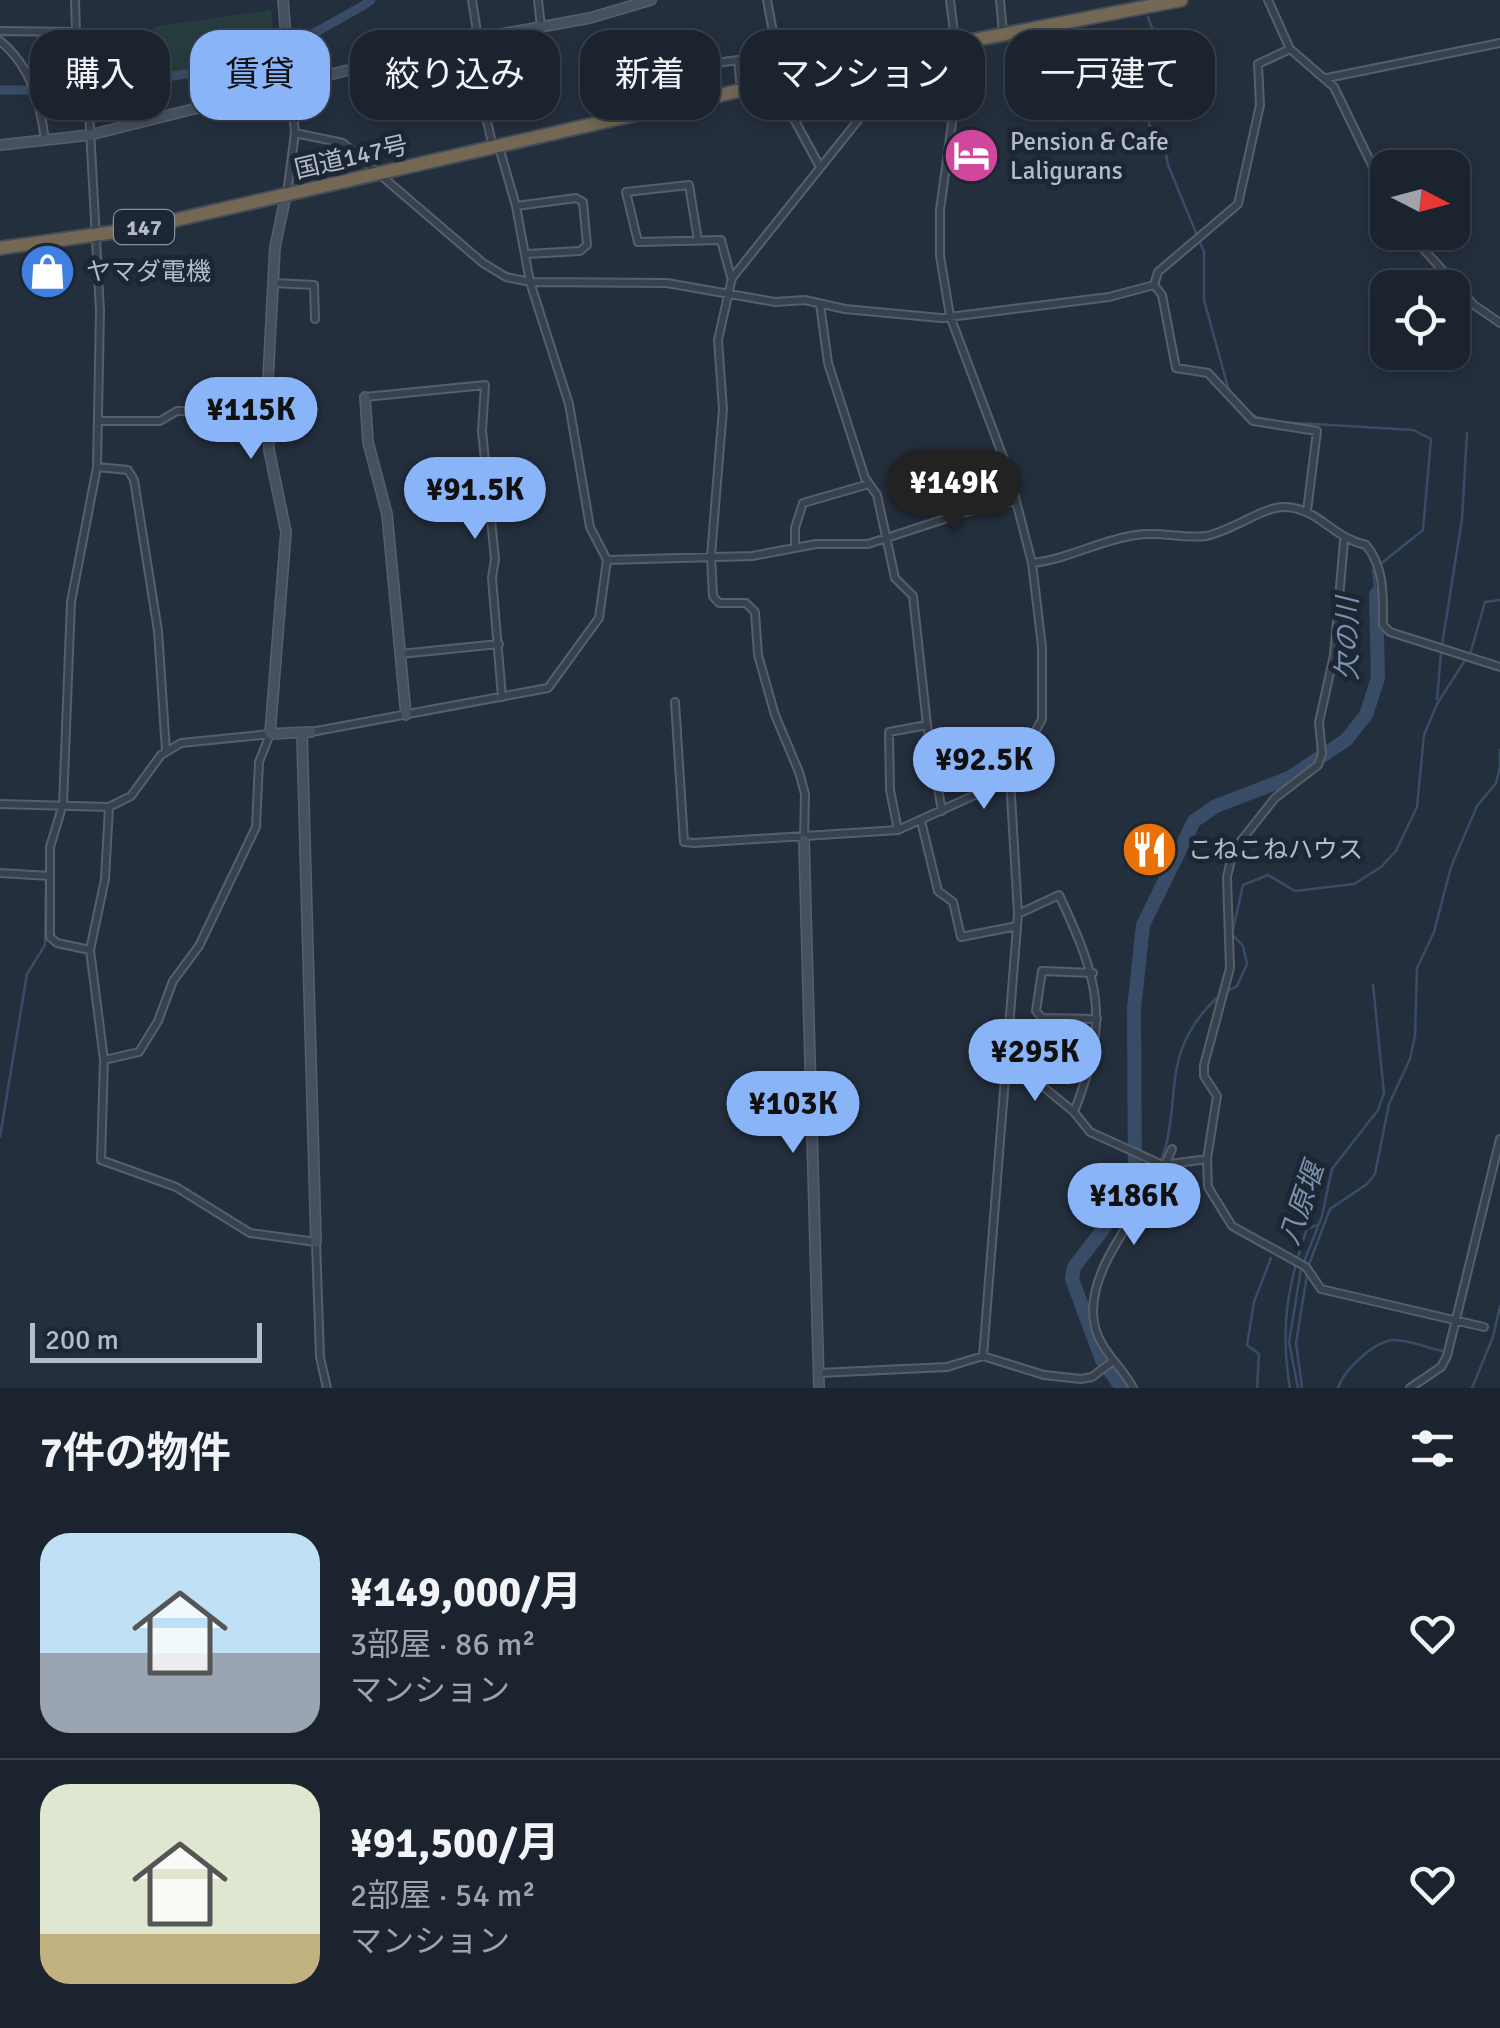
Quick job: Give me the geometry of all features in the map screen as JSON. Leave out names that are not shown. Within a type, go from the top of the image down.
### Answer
[{"type":"highway","name":"国道147号","points":[[985,36],[1181,0]]},
{"type":"highway","name":"国道147号","points":[[0,248],[95,238],[740,91]]},
{"type":"street","points":[[75,0],[76,30]]},
{"type":"street","points":[[283,0],[286,30]]},
{"type":"street","points":[[472,0],[473,30]]},
{"type":"street","points":[[538,0],[541,27]]},
{"type":"street","points":[[524,30],[651,0]]},
{"type":"street","points":[[768,0],[772,30]]},
{"type":"street","points":[[950,0],[953,30]]},
{"type":"street","points":[[1000,0],[1002,32]]},
{"type":"street","points":[[1268,0],[1290,49],[1328,78],[1370,158]]},
{"type":"street","points":[[0,31],[30,31]]},
{"type":"street","points":[[0,41],[16,55],[40,102],[45,140]]},
{"type":"street","points":[[1328,78],[1500,42]]},
{"type":"street","points":[[1154,285],[1158,272],[1233,210],[1244,186],[1260,106],[1258,64],[1290,49]]},
{"type":"street","points":[[720,62],[738,60],[740,81]]},
{"type":"street","points":[[0,146],[90,135],[190,108]]},
{"type":"street","points":[[89,120],[100,310],[97,467],[71,602],[63,804],[50,847],[50,937],[57,943],[90,950]]},
{"type":"street","points":[[104,1060],[138,1052],[158,1021],[174,981],[199,946],[256,827],[260,762],[270,734],[286,532],[269,450],[274,247],[286,195],[294,120]]},
{"type":"street","points":[[0,804],[109,807],[132,796],[166,751],[181,743],[306,733],[548,688],[558,678],[599,618],[607,560],[594,539],[569,404],[550,356],[530,282],[516,206],[491,120]]},
{"type":"street","points":[[797,120],[820,167]]},
{"type":"street","points":[[732,278],[857,120]]},
{"type":"street","points":[[953,120],[939,231],[950,316],[1016,501],[1032,563],[1042,647],[1042,719],[1010,779],[1018,914],[983,1356]]},
{"type":"street","points":[[295,133],[343,142],[483,263],[506,277],[530,282],[667,283],[774,302],[914,316],[950,316],[1109,297],[1154,285]]},
{"type":"street","points":[[698,240],[689,185],[626,192],[638,242],[721,240],[732,278],[718,340],[723,409],[711,556],[715,601],[746,604],[756,612],[758,655],[804,794],[819,1388]]},
{"type":"street","points":[[516,206],[576,198],[582,202],[588,245],[580,251],[526,254]]},
{"type":"street","points":[[1424,250],[1474,305],[1500,323]]},
{"type":"street","points":[[273,283],[314,285],[315,319]]},
{"type":"street","points":[[1154,285],[1162,294],[1176,368],[1208,372],[1242,412],[1263,426],[1317,431],[1307,510]]},
{"type":"street","points":[[820,304],[828,363],[877,496],[895,578],[912,596],[942,811]]},
{"type":"street","points":[[406,715],[387,514],[368,442],[366,397],[484,385],[482,431],[502,697]]},
{"type":"street","points":[[98,421],[160,421],[177,412],[197,411]]},
{"type":"street","points":[[97,467],[128,470],[134,480],[158,630],[166,751]]},
{"type":"street","points":[[795,547],[795,528],[803,503],[870,484]]},
{"type":"street","points":[[607,560],[752,556],[795,547],[884,540],[966,512],[1016,501]]},
{"type":"street","points":[[1032,563],[1074,557],[1133,535],[1205,536],[1241,526],[1269,509],[1307,510],[1344,540],[1366,545],[1378,565],[1383,625],[1442,650],[1500,667]]},
{"type":"street","points":[[1344,540],[1334,655],[1319,722],[1322,748],[1318,764],[1275,798],[1233,850],[1227,877],[1230,968],[1204,1065],[1204,1076],[1217,1096],[1206,1182],[1232,1226],[1309,1270],[1321,1289],[1484,1327]]},
{"type":"street","points":[[400,654],[499,644]]},
{"type":"street","points":[[675,702],[684,842],[804,840],[898,830],[1010,779]]},
{"type":"street","points":[[898,830],[890,790],[889,732],[927,725]]},
{"type":"street","points":[[306,733],[316,1242],[320,1357],[327,1388]]},
{"type":"street","points":[[109,807],[104,879],[90,950],[104,1060],[98,1149],[101,1160],[176,1187],[250,1234],[316,1242]]},
{"type":"street","points":[[922,822],[938,891],[953,902],[960,936],[1016,926]]},
{"type":"street","points":[[0,873],[50,876]]},
{"type":"street","points":[[1018,914],[1059,895],[1093,974],[1097,1019],[1094,1047],[1074,1112]]},
{"type":"street","points":[[1093,974],[1042,971],[1036,1011],[1042,1018],[1097,1019]]},
{"type":"street","points":[[1003,1074],[1034,1080],[1074,1112],[1090,1132],[1162,1165],[1207,1159]]},
{"type":"street","points":[[1410,1388],[1441,1367],[1500,1139]]},
{"type":"street","points":[[1133,1388],[1111,1362],[1093,1320],[1099,1288],[1116,1242],[1172,1149]]},
{"type":"street","points":[[819,1373],[947,1367],[983,1356],[1071,1379],[1088,1379],[1111,1362]]},
{"type":"green space","points":[[271,10],[273,30],[190,30],[190,70],[170,74],[170,30],[153,27]]},
{"type":"waterway","points":[[361,7],[371,0]]},
{"type":"waterway","points":[[320,30],[357,9]]},
{"type":"waterway","name":"欠の川","points":[[1148,17],[1159,61],[1149,125],[1162,133],[1168,165],[1204,252],[1204,300],[1229,391]]},
{"type":"waterway","points":[[170,77],[190,73]]},
{"type":"waterway","points":[[0,90],[30,90]]},
{"type":"waterway","name":"欠の川","points":[[1248,412],[1263,420]]},
{"type":"waterway","name":"欠の川","points":[[1281,422],[1413,430],[1431,439],[1423,530],[1373,570],[1376,594]]},
{"type":"waterway","points":[[1442,645],[1462,519],[1467,433]]},
{"type":"waterway","name":"欠の川","points":[[1122,1388],[1102,1360],[1072,1279],[1074,1267],[1135,1188],[1134,1009],[1143,925],[1194,821],[1216,806],[1289,778],[1346,740],[1366,715],[1378,678],[1376,594]]},
{"type":"waterway","points":[[1226,992],[1237,986],[1247,964],[1243,946],[1232,934],[1243,885],[1268,875],[1295,891],[1354,884],[1381,867],[1396,851],[1417,807],[1424,735],[1437,704],[1471,651],[1485,602],[1500,600]]},
{"type":"waterway","points":[[1437,699],[1441,653]]},
{"type":"waterway","points":[[1500,750],[1500,765]]},
{"type":"waterway","points":[[1308,1267],[1330,1209],[1375,1174],[1389,1104],[1410,1059],[1415,1036],[1417,968],[1434,932],[1451,867],[1477,806],[1496,783],[1500,767]]},
{"type":"waterway","points":[[50,837],[57,810]]},
{"type":"waterway","points":[[46,872],[47,850]]},
{"type":"waterway","points":[[0,1137],[27,974],[45,945],[46,880]]},
{"type":"waterway","name":"八原堰","points":[[1304,1262],[1322,1216],[1332,1169],[1378,1110],[1384,1093],[1373,985]]},
{"type":"waterway","points":[[1135,1188],[1148,1186],[1161,1161],[1184,1043],[1197,1020],[1219,996]]},
{"type":"waterway","points":[[1290,1388],[1286,1346],[1290,1289],[1307,1229],[1317,1225]]},
{"type":"waterway","points":[[1257,1388],[1259,1354],[1247,1345],[1254,1302],[1271,1258]]},
{"type":"waterway","name":"八原堰","points":[[1298,1388],[1289,1342],[1301,1269]]},
{"type":"waterway","points":[[1302,1388],[1296,1343],[1307,1275]]},
{"type":"waterway","points":[[1472,1388],[1493,1337],[1500,1306]]},
{"type":"waterway","points":[[1338,1388],[1360,1358],[1385,1342],[1404,1341],[1442,1351]]},
{"type":"place","name":"Pension & Cafe Laligurans","points":[[971,155]]},
{"type":"place","name":"ヤマダ電機","points":[[47,271]]},
{"type":"place","name":"こねこねハウス","points":[[1149,849]]}]
